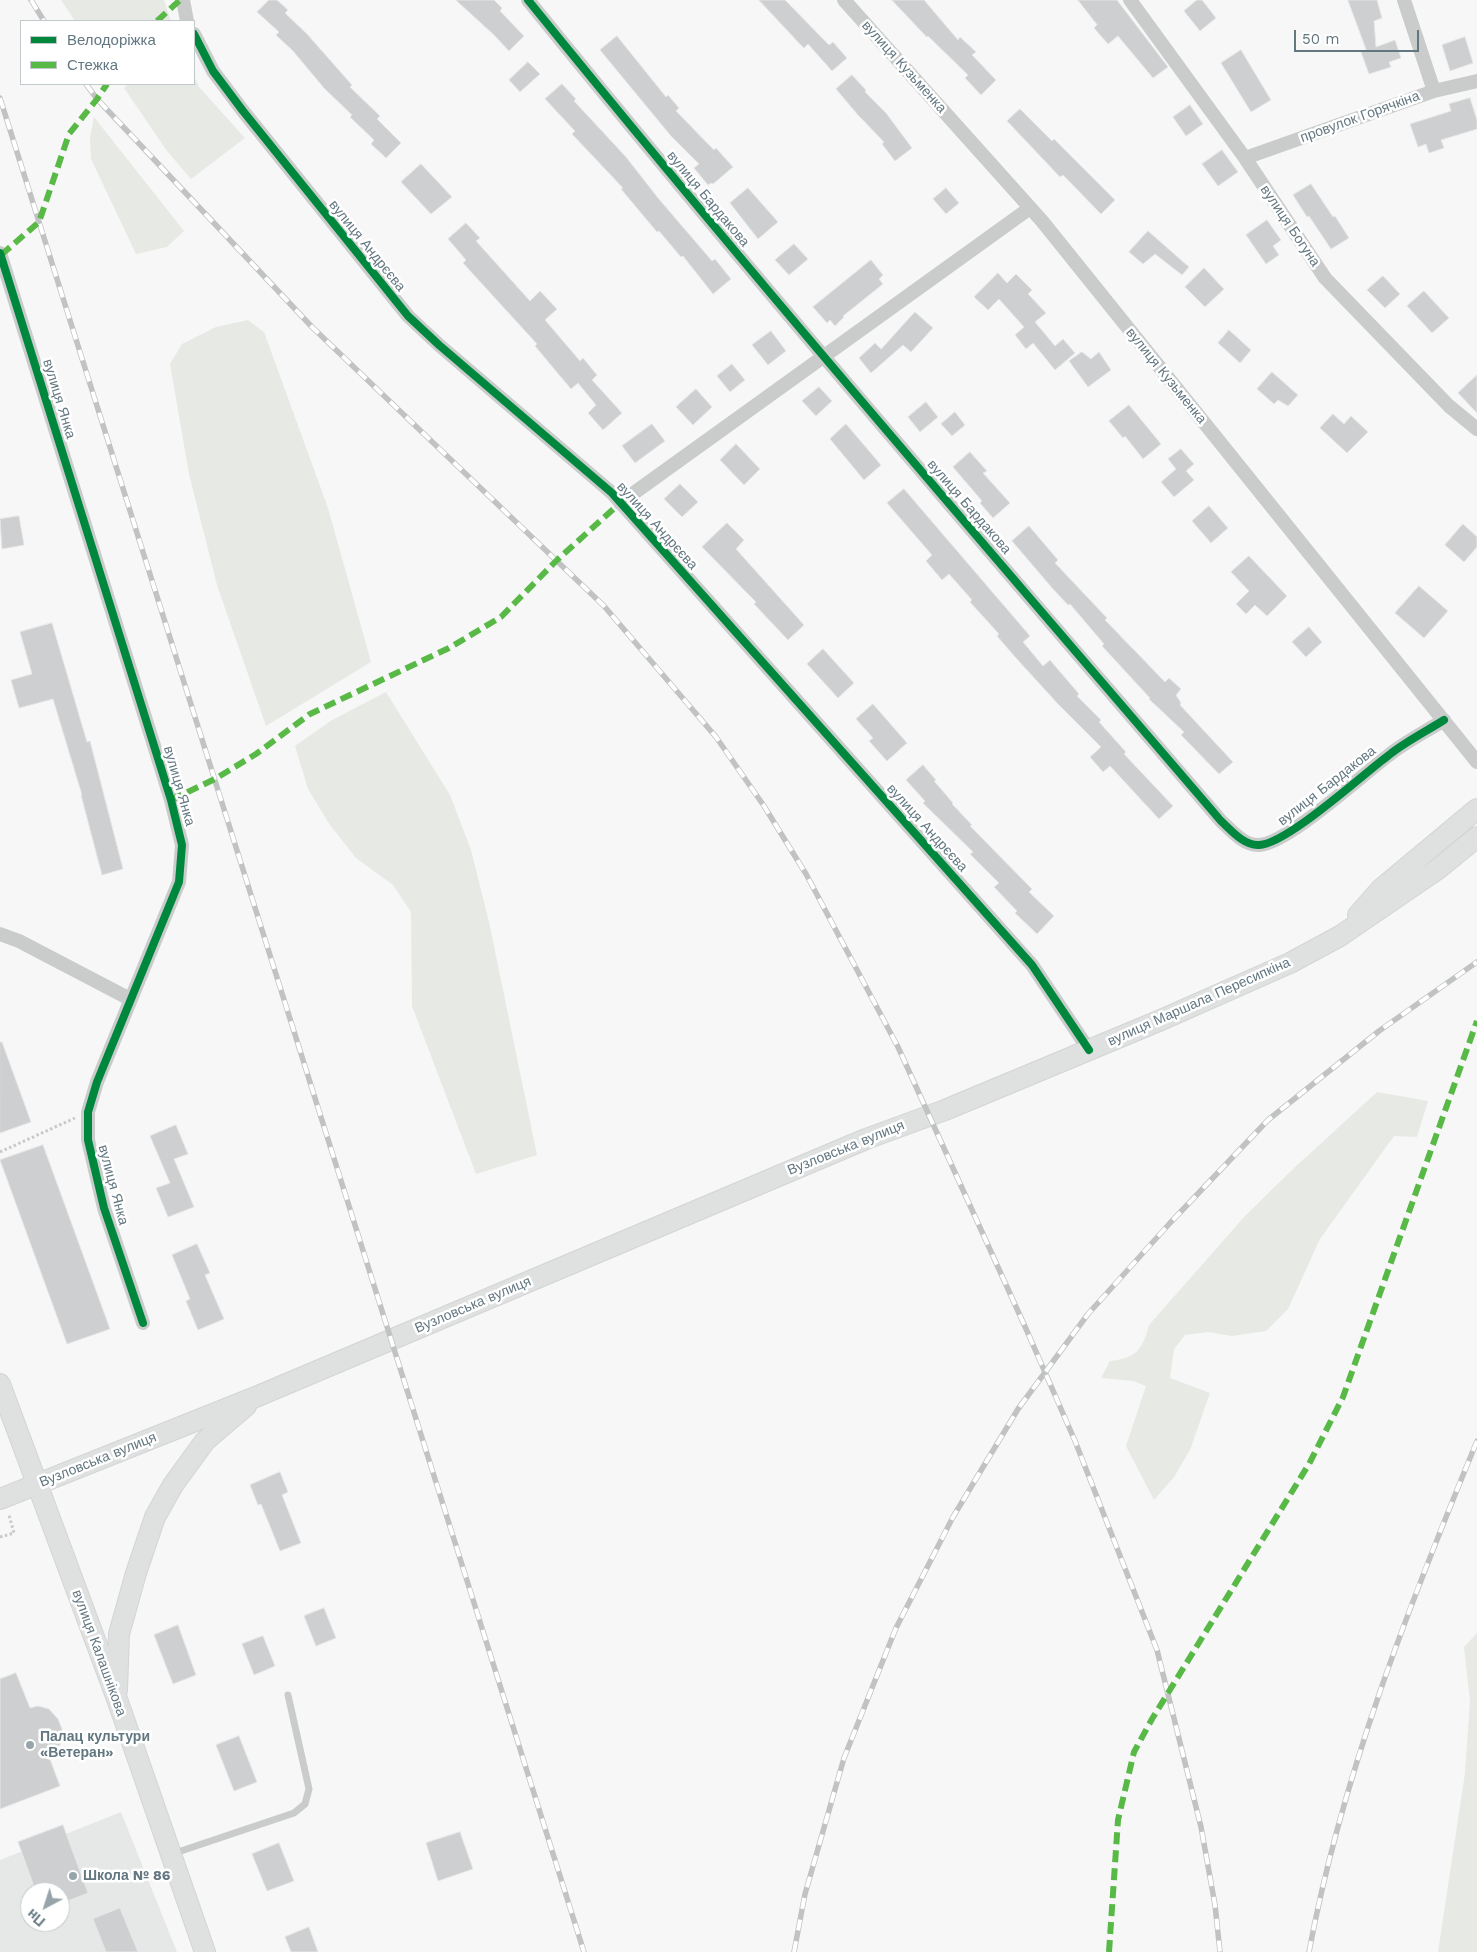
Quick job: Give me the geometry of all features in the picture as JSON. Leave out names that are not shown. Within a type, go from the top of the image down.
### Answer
[{"type":"main road","name":"вулиця Маршала Пересипкіна","points":[[1340,936],[1381,888],[1420,858],[1477,809]]},
{"type":"main road","name":"вулиця Маршала Пересипкіна","points":[[945,1110],[1290,963],[1340,936],[1438,869],[1477,837]]},
{"type":"main road","name":"Вузловська вулиця","points":[[2,1499],[258,1396],[866,1139],[945,1110]]},
{"type":"main road","name":"вулиця Калашнікова","points":[[0,1384],[5,1416],[36,1485],[117,1699],[205,1952]]},
{"type":"main road","points":[[117,1699],[119,1634],[154,1517],[173,1485],[205,1441],[258,1396]]},
{"type":"street","points":[[183,0],[187,20]]},
{"type":"street","name":"вулиця Бардакова","points":[[528,0],[824,356],[1221,821],[1241,840],[1257,846],[1274,842],[1296,828],[1391,753],[1444,720]]},
{"type":"street","name":"вулиця Кузьменка","points":[[844,0],[1030,208],[1477,762]]},
{"type":"street","name":"вулиця Богуна","points":[[1130,0],[1245,158],[1325,278],[1449,406],[1477,429]]},
{"type":"street","points":[[1404,0],[1434,91]]},
{"type":"street","name":"вулиця Андрєєва","points":[[195,36],[213,71],[243,111],[408,316],[438,345],[612,493],[1032,965],[1089,1050]]},
{"type":"street","name":"провулок Горячкіна","points":[[1245,158],[1434,91],[1477,81]]},
{"type":"street","points":[[824,356],[1030,208]]},
{"type":"street","name":"вулиця Янка","points":[[0,253],[168,790],[182,845],[179,882],[97,1082],[88,1112],[88,1140],[104,1208],[144,1323]]},
{"type":"street","name":"вулиця Андрєєва","points":[[620,503],[824,356]]},
{"type":"street","points":[[0,934],[19,940],[130,999]]},
{"type":"lane","points":[[170,1854],[294,1813],[305,1804],[309,1789],[288,1695]]},
{"type":"path","points":[[0,1152],[88,1112]]},
{"type":"path","points":[[0,1537],[14,1533],[2,1499]]},
{"type":"shaded area","points":[[61,0],[164,0],[171,20],[74,20]]},
{"type":"shaded area","points":[[195,78],[199,87],[245,138],[191,179],[167,151],[124,88],[127,85],[195,85]]},
{"type":"shaded area","points":[[94,117],[184,231],[167,247],[136,254],[91,159],[90,137]]},
{"type":"shaded area","points":[[248,320],[264,332],[328,508],[371,662],[266,726],[217,585],[189,474],[170,364],[182,344],[216,327]]},
{"type":"shaded area","points":[[386,692],[450,795],[471,850],[489,922],[537,1155],[476,1174],[412,1006],[411,912],[393,885],[356,858],[330,825],[308,789],[295,746],[332,720]]},
{"type":"shaded area","points":[[1377,1092],[1428,1101],[1417,1137],[1394,1136],[1320,1239],[1288,1309],[1266,1331],[1232,1336],[1208,1332],[1185,1335],[1174,1349],[1170,1378],[1210,1393],[1190,1450],[1174,1477],[1154,1500],[1126,1446],[1146,1386],[1133,1381],[1101,1378],[1110,1361],[1126,1358],[1137,1352],[1144,1341],[1149,1325],[1245,1216]]},
{"type":"shaded area","points":[[1477,1633],[1477,1952],[1438,1952],[1465,1773],[1470,1701],[1464,1647]]},
{"type":"shaded area","name":"Школа № 86","points":[[121,1812],[177,1952],[0,1952],[0,1860]]},
{"type":"building","points":[[269,0],[277,0],[288,10],[285,13],[307,34],[352,85],[350,87],[380,116],[377,119],[401,143],[386,158],[371,144],[374,140],[350,117],[352,115],[324,88],[293,51],[276,35],[279,32],[257,12]]},
{"type":"building","points":[[456,0],[494,0],[502,8],[500,11],[524,36],[509,51]]},
{"type":"building","points":[[759,0],[785,0],[829,45],[833,42],[847,58],[832,71],[808,44],[804,48]]},
{"type":"building","points":[[892,0],[924,0],[958,40],[960,37],[976,52],[972,55],[996,80],[981,95],[965,78],[968,75],[927,37]]},
{"type":"building","points":[[1078,0],[1117,0],[1168,67],[1153,78],[1118,36],[1108,44],[1094,28],[1097,25]]},
{"type":"building","points":[[1197,0],[1202,0],[1216,18],[1200,31],[1184,11]]},
{"type":"building","points":[[1348,0],[1377,0],[1382,18],[1374,21],[1376,47],[1395,40],[1401,58],[1389,62],[1391,67],[1369,74],[1361,52],[1366,50]]},
{"type":"building","points":[[617,36],[666,97],[668,95],[679,108],[676,111],[714,150],[716,148],[733,167],[713,184],[708,185],[694,168],[699,164],[671,136],[600,50]]},
{"type":"building","points":[[1465,37],[1473,63],[1450,71],[1442,45]]},
{"type":"building","points":[[1241,50],[1271,100],[1251,112],[1221,63]]},
{"type":"building","points":[[528,62],[540,74],[520,92],[509,80]]},
{"type":"building","points":[[852,75],[866,90],[865,92],[886,113],[912,148],[895,161],[882,144],[884,142],[836,89]]},
{"type":"building","points":[[562,84],[576,99],[574,101],[626,157],[712,261],[715,259],[731,279],[713,294],[683,256],[681,257],[659,231],[657,232],[621,189],[623,188],[572,134],[575,131],[545,99]]},
{"type":"building","points":[[1470,98],[1477,120],[1477,129],[1441,140],[1444,148],[1429,153],[1426,144],[1418,147],[1410,124],[1451,111],[1449,104]]},
{"type":"building","points":[[1190,105],[1203,124],[1186,136],[1173,117]]},
{"type":"building","points":[[1020,109],[1052,141],[1054,139],[1115,200],[1101,214],[1063,175],[1060,177],[1007,121]]},
{"type":"building","points":[[1222,150],[1238,172],[1218,186],[1202,164]]},
{"type":"building","points":[[421,164],[452,197],[431,214],[401,182]]},
{"type":"building","points":[[1311,184],[1349,238],[1331,249],[1293,195]]},
{"type":"building","points":[[748,188],[778,222],[758,239],[730,203]]},
{"type":"building","points":[[946,188],[959,203],[946,214],[933,199]]},
{"type":"building","points":[[1267,220],[1281,240],[1273,246],[1279,255],[1266,264],[1246,235]]},
{"type":"building","points":[[466,223],[480,238],[476,241],[530,301],[540,291],[557,309],[545,320],[580,361],[583,358],[597,375],[592,380],[622,413],[603,430],[588,413],[596,405],[578,383],[571,389],[535,346],[537,344],[463,263],[466,260],[448,239]]},
{"type":"building","points":[[1148,231],[1189,267],[1182,275],[1155,254],[1143,264],[1129,252]]},
{"type":"building","points":[[794,244],[808,259],[789,275],[775,260]]},
{"type":"building","points":[[871,260],[883,275],[879,279],[883,284],[843,316],[835,326],[830,320],[827,323],[813,307]]},
{"type":"building","points":[[1204,268],[1224,289],[1205,307],[1185,287]]},
{"type":"building","points":[[998,273],[1007,283],[1016,274],[1032,290],[1028,294],[1046,313],[1035,322],[1055,346],[1063,339],[1075,353],[1055,370],[1033,343],[1026,349],[1015,335],[1024,327],[999,299],[988,310],[974,297]]},
{"type":"building","points":[[1383,276],[1400,294],[1385,308],[1367,290]]},
{"type":"building","points":[[1424,291],[1449,318],[1432,333],[1407,306]]},
{"type":"building","points":[[915,312],[933,328],[911,352],[903,345],[871,373],[859,358],[875,343],[881,349]]},
{"type":"building","points":[[1229,330],[1251,350],[1240,363],[1218,343]]},
{"type":"building","points":[[771,331],[786,351],[768,365],[752,345]]},
{"type":"building","points":[[1082,352],[1091,359],[1099,352],[1111,370],[1088,387],[1069,361]]},
{"type":"building","points":[[732,364],[745,380],[730,392],[717,376]]},
{"type":"building","points":[[1272,372],[1298,395],[1288,406],[1278,400],[1274,404],[1257,389]]},
{"type":"building","points":[[1477,375],[1477,413],[1458,393]]},
{"type":"building","points":[[819,387],[832,401],[816,416],[802,401]]},
{"type":"building","points":[[696,389],[712,407],[693,425],[676,407]]},
{"type":"building","points":[[926,402],[938,417],[920,432],[908,417]]},
{"type":"building","points":[[1129,405],[1161,444],[1143,459],[1125,436],[1123,438],[1109,421]]},
{"type":"building","points":[[955,412],[965,425],[952,436],[941,424]]},
{"type":"building","points":[[1333,414],[1344,424],[1351,416],[1368,432],[1347,453],[1320,428]]},
{"type":"building","points":[[652,424],[665,441],[635,463],[622,446]]},
{"type":"building","points":[[846,424],[881,465],[864,480],[830,439]]},
{"type":"building","points":[[736,444],[760,469],[744,485],[720,460]]},
{"type":"building","points":[[1181,449],[1194,464],[1186,471],[1194,480],[1174,497],[1161,482],[1176,469],[1168,459]]},
{"type":"building","points":[[970,452],[987,471],[983,473],[1010,503],[993,518],[980,503],[982,501],[953,467]]},
{"type":"building","points":[[680,484],[698,502],[682,517],[664,499]]},
{"type":"building","points":[[904,489],[1030,636],[1023,642],[1043,666],[1050,660],[1079,694],[1077,696],[1101,720],[1099,722],[1126,752],[1124,754],[1173,806],[1159,819],[1110,766],[1103,772],[1090,757],[1101,747],[1016,658],[997,636],[999,634],[970,602],[972,600],[949,574],[942,580],[926,561],[932,555],[887,503]]},
{"type":"building","points":[[1209,506],[1228,528],[1211,543],[1192,521]]},
{"type":"building","points":[[19,516],[24,545],[2,549],[0,519]]},
{"type":"building","points":[[727,523],[744,540],[736,549],[804,625],[788,640],[754,604],[756,602],[702,547]]},
{"type":"building","points":[[1463,524],[1477,537],[1477,547],[1464,562],[1445,545]]},
{"type":"building","points":[[1029,526],[1058,560],[1055,563],[1107,618],[1105,620],[1165,682],[1169,678],[1181,689],[1176,695],[1181,703],[1180,705],[1233,762],[1219,774],[1181,735],[1184,732],[1149,699],[1102,646],[1104,644],[1070,604],[1068,605],[1053,589],[1012,541]]},
{"type":"building","points":[[1249,556],[1287,596],[1267,616],[1255,605],[1246,614],[1236,604],[1249,591],[1231,572]]},
{"type":"building","points":[[1419,586],[1448,611],[1424,638],[1395,613]]},
{"type":"building","points":[[52,623],[87,742],[90,741],[123,869],[102,875],[82,795],[53,699],[19,708],[11,680],[32,674],[20,632]]},
{"type":"building","points":[[1309,627],[1322,642],[1306,657],[1292,642]]},
{"type":"building","points":[[823,649],[854,683],[838,698],[807,664]]},
{"type":"building","points":[[873,704],[907,743],[887,761],[869,741],[873,738],[856,719]]},
{"type":"building","points":[[923,765],[952,804],[972,825],[970,826],[1032,889],[1029,892],[1054,916],[1037,934],[1015,913],[1017,911],[994,887],[999,883],[970,854],[973,852],[923,803],[925,801],[906,780]]},
{"type":"building","points":[[0,1042],[2,1042],[31,1122],[0,1133]]},
{"type":"building","points":[[176,1125],[188,1154],[174,1159],[194,1207],[168,1217],[156,1188],[170,1183],[150,1136]]},
{"type":"building","points":[[43,1145],[110,1329],[67,1344],[0,1160]]},
{"type":"building","points":[[197,1244],[210,1273],[205,1275],[224,1319],[198,1330],[186,1301],[190,1299],[172,1255]]},
{"type":"building","points":[[280,1472],[288,1492],[282,1495],[301,1543],[280,1551],[261,1504],[258,1505],[250,1485]]},
{"type":"building","points":[[324,1608],[336,1638],[316,1646],[304,1616]]},
{"type":"building","points":[[178,1625],[196,1675],[173,1684],[154,1635]]},
{"type":"building","points":[[263,1636],[275,1666],[254,1675],[242,1644]]},
{"type":"building","name":"Палац культури «Ветеран»","points":[[16,1673],[30,1708],[38,1706],[49,1709],[58,1719],[62,1729],[63,1741],[48,1754],[60,1786],[0,1809],[0,1679]]},
{"type":"building","points":[[239,1736],[257,1782],[234,1791],[216,1745]]},
{"type":"building","points":[[63,1825],[88,1893],[70,1900],[70,1882],[32,1882],[18,1842]]},
{"type":"building","points":[[460,1832],[473,1869],[438,1881],[426,1843]]},
{"type":"building","points":[[279,1843],[294,1881],[267,1891],[252,1854]]},
{"type":"building","points":[[120,1908],[138,1952],[106,1952],[93,1919]]},
{"type":"building","points":[[309,1927],[318,1952],[291,1952],[285,1937]]},
{"type":"railway","points":[[31,0],[43,20]]},
{"type":"railway","points":[[87,85],[97,99],[312,327],[604,606],[716,737],[764,806],[806,874],[898,1047],[1027,1331],[1075,1441],[1157,1650],[1201,1827],[1215,1905],[1220,1952]]},
{"type":"railway","points":[[0,98],[584,1952]]},
{"type":"railway","points":[[794,1952],[805,1894],[844,1758],[896,1628],[953,1517],[1018,1409],[1088,1314],[1170,1223],[1268,1120],[1379,1031],[1477,962]]},
{"type":"railway","points":[[1309,1952],[1323,1886],[1340,1821],[1380,1692],[1427,1566],[1477,1441]]},
{"type":"marked path","points":[[158,20],[180,0]]},
{"type":"marked path","points":[[1,255],[39,222],[69,134],[106,85]]},
{"type":"marked path","points":[[171,800],[215,779],[256,754],[310,714],[449,648],[501,617],[557,560],[620,503]]},
{"type":"marked path","points":[[1109,1952],[1118,1820],[1134,1752],[1152,1719],[1309,1464],[1343,1397],[1477,1021]]},
{"type":"cycle path","points":[[528,0],[871,413],[1221,821],[1238,837],[1253,845],[1272,842],[1324,807],[1395,750],[1444,720]]},
{"type":"cycle path","points":[[195,36],[213,71],[243,111],[408,316],[439,345],[612,493],[1032,965],[1089,1050]]},
{"type":"cycle path","points":[[0,253],[171,800],[182,845],[179,882],[97,1082],[88,1112],[88,1140],[104,1208],[143,1323]]},
{"type":"place","name":"Палац культури «Ветеран»","points":[[30,1745]]},
{"type":"place","name":"Школа № 86","points":[[73,1876]]}]
